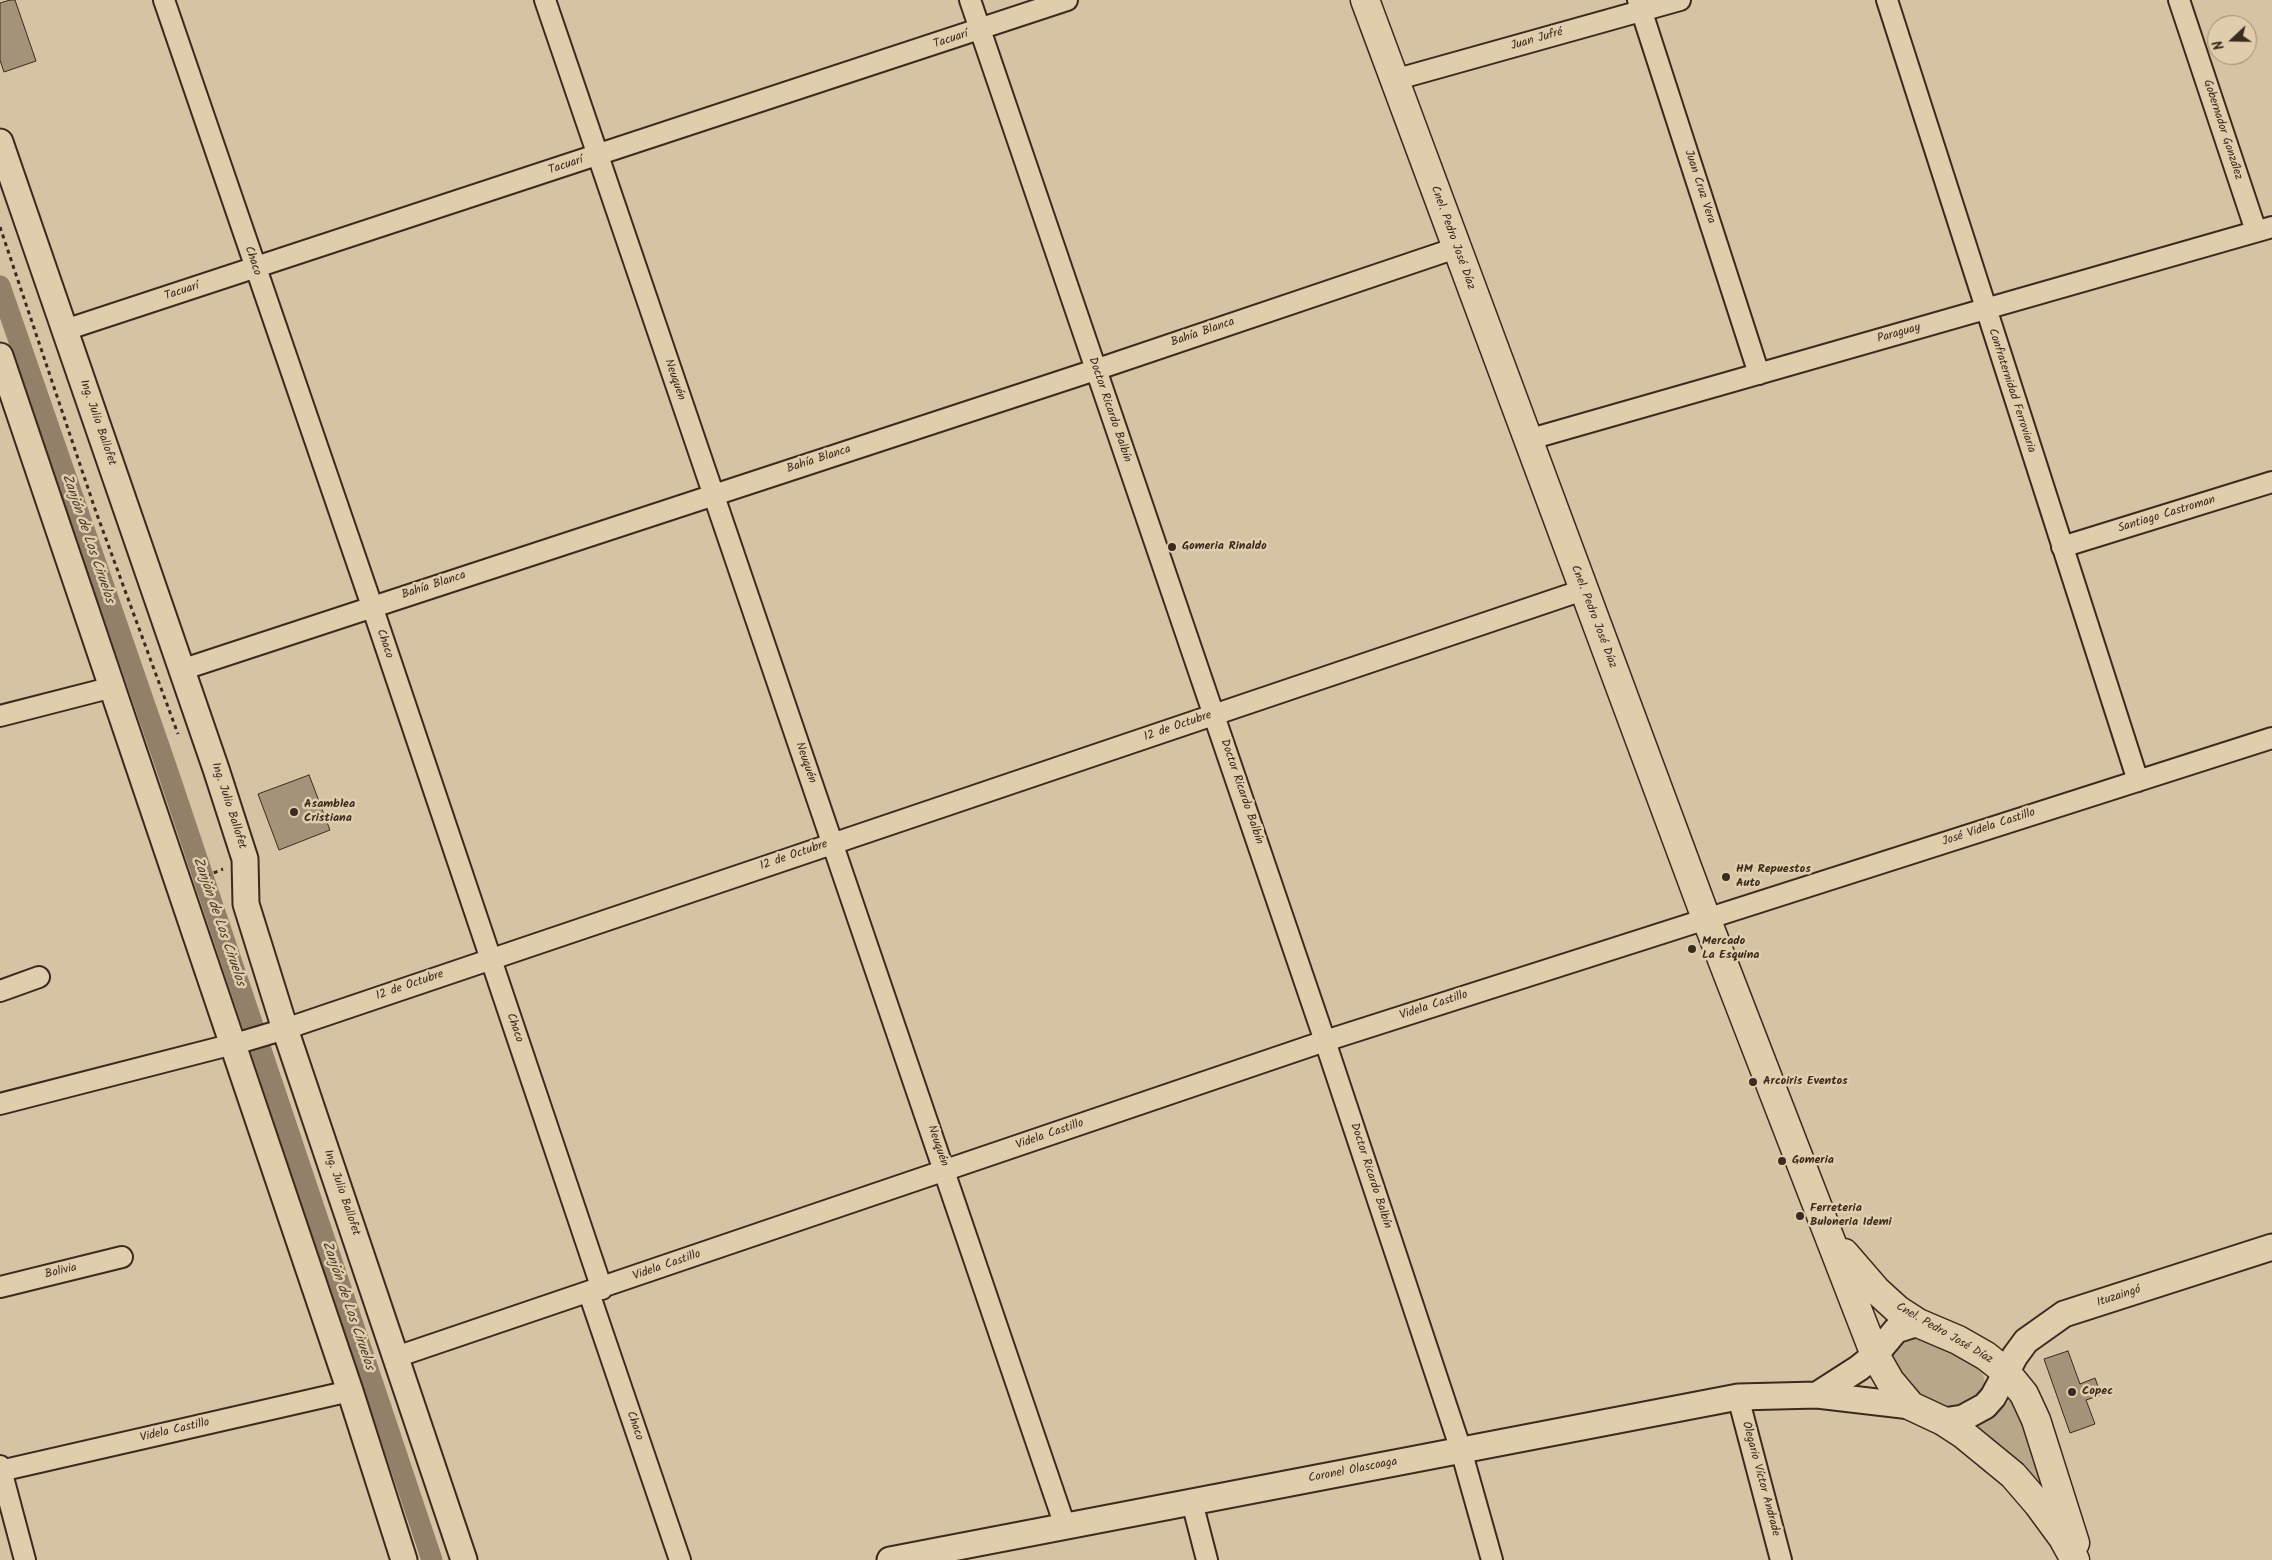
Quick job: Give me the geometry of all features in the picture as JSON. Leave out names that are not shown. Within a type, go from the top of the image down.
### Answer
[{"type":"main road","name":"Cnel. Pedro José Díaz","points":[[1364,0],[1526,440],[1706,918],[1829,1232],[1880,1348],[1890,1381],[1911,1406],[1943,1420],[1982,1448],[2013,1475],[2038,1504],[2063,1538],[2075,1560]]},
{"type":"main road","name":"Cnel. Pedro José Díaz","points":[[1829,1232],[1855,1267],[1898,1310],[1918,1322],[1958,1340],[2024,1394],[2036,1420],[2081,1560]]},
{"type":"street","name":"Chaco","points":[[164,0],[372,606],[490,959],[680,1560]]},
{"type":"street","name":"Neuquén","points":[[545,0],[946,1171],[1065,1526]]},
{"type":"street","name":"Doctor Ricardo Balbín","points":[[970,0],[1325,1041],[1461,1450],[1492,1560]]},
{"type":"street","name":"Tacuarí","points":[[65,330],[1067,0]]},
{"type":"street","name":"Juan Jufré","points":[[1394,80],[1640,5],[1680,0]]},
{"type":"street","name":"Confraternidad Ferroviaria","points":[[1887,0],[1984,309],[2138,781]]},
{"type":"street","name":"Gobernador González","points":[[2179,0],[2264,229]]},
{"type":"street","name":"Juan Cruz Vera","points":[[1640,5],[1759,374]]},
{"type":"street","name":"Ing. Julio Ballofet","points":[[0,142],[246,859],[246,904],[278,1031],[396,1357],[464,1560]]},
{"type":"street","name":"Paraguay","points":[[1526,440],[2264,229]]},
{"type":"street","name":"Bahía Blanca","points":[[180,670],[1095,370],[1456,248]]},
{"type":"street","points":[[0,356],[113,687],[239,1042],[404,1560]]},
{"type":"street","name":"Santiago Castroman","points":[[2062,547],[2272,482]]},
{"type":"street","name":"12 de Octubre","points":[[0,1104],[278,1031],[1583,590]]},
{"type":"street","points":[[0,716],[113,687]]},
{"type":"street","name":"José Videla Castillo","points":[[1706,918],[2272,738]]},
{"type":"street","name":"Videla Castillo","points":[[396,1357],[595,1291],[1325,1041],[1706,918]]},
{"type":"street","points":[[0,990],[39,977]]},
{"type":"street","name":"Ituzaingó","points":[[1996,1372],[2026,1340],[2064,1314],[2272,1247]]},
{"type":"street","name":"Bolivia","points":[[0,1287],[122,1257]]},
{"type":"street","points":[[1880,1348],[1896,1330],[1918,1322]]},
{"type":"street","name":"Coronel Olascoaga","points":[[1817,1394],[1842,1380],[1880,1348]]},
{"type":"street","points":[[1943,1420],[1963,1418],[1980,1410],[1989,1402],[1996,1372]]},
{"type":"street","name":"Videla Castillo","points":[[0,1469],[350,1390]]},
{"type":"street","name":"Coronel Olascoaga","points":[[905,1559],[1065,1526],[1738,1397],[1817,1394],[1911,1406]]},
{"type":"street","name":"Olegario Víctor Andrade","points":[[1738,1397],[1781,1560]]},
{"type":"street","points":[[0,1469],[24,1560]]},
{"type":"street","points":[[1192,1502],[1207,1560]]},
{"type":"path","points":[[192,881],[222,869]]},
{"type":"shaded area","points":[[1920,1337],[1942,1343],[1982,1370],[1985,1383],[1983,1393],[1955,1411],[1910,1392],[1892,1357],[1900,1343],[1908,1339]]},
{"type":"shaded area","points":[[2010,1399],[2023,1417],[2068,1532],[1974,1429],[1998,1413]]},
{"type":"building","points":[[15,0],[36,61],[4,72],[0,60],[0,3]]},
{"type":"building","name":"Asamblea Cristiana","points":[[309,775],[330,830],[279,850],[258,794]]},
{"type":"building","points":[[2068,1351],[2080,1384],[2095,1378],[2101,1395],[2086,1400],[2095,1424],[2070,1433],[2044,1359]]},
{"type":"waterway","name":"Zanjón de Los Ciruelos","points":[[0,286],[168,772],[432,1560]]},
{"type":"place","name":"Gomeria Rinaldo","points":[[1172,547]]},
{"type":"place","name":"Asamblea Cristiana","points":[[294,812]]},
{"type":"place","name":"HM Repuestos Auto","points":[[1726,877]]},
{"type":"place","name":"Mercado La Esquina","points":[[1692,949]]},
{"type":"place","name":"Arcoiris Eventos","points":[[1753,1082]]},
{"type":"place","name":"Gomeria","points":[[1782,1161]]},
{"type":"place","name":"Ferreteria Buloneria Idemi","points":[[1800,1216]]},
{"type":"place","name":"Copec","points":[[2072,1392]]}]
